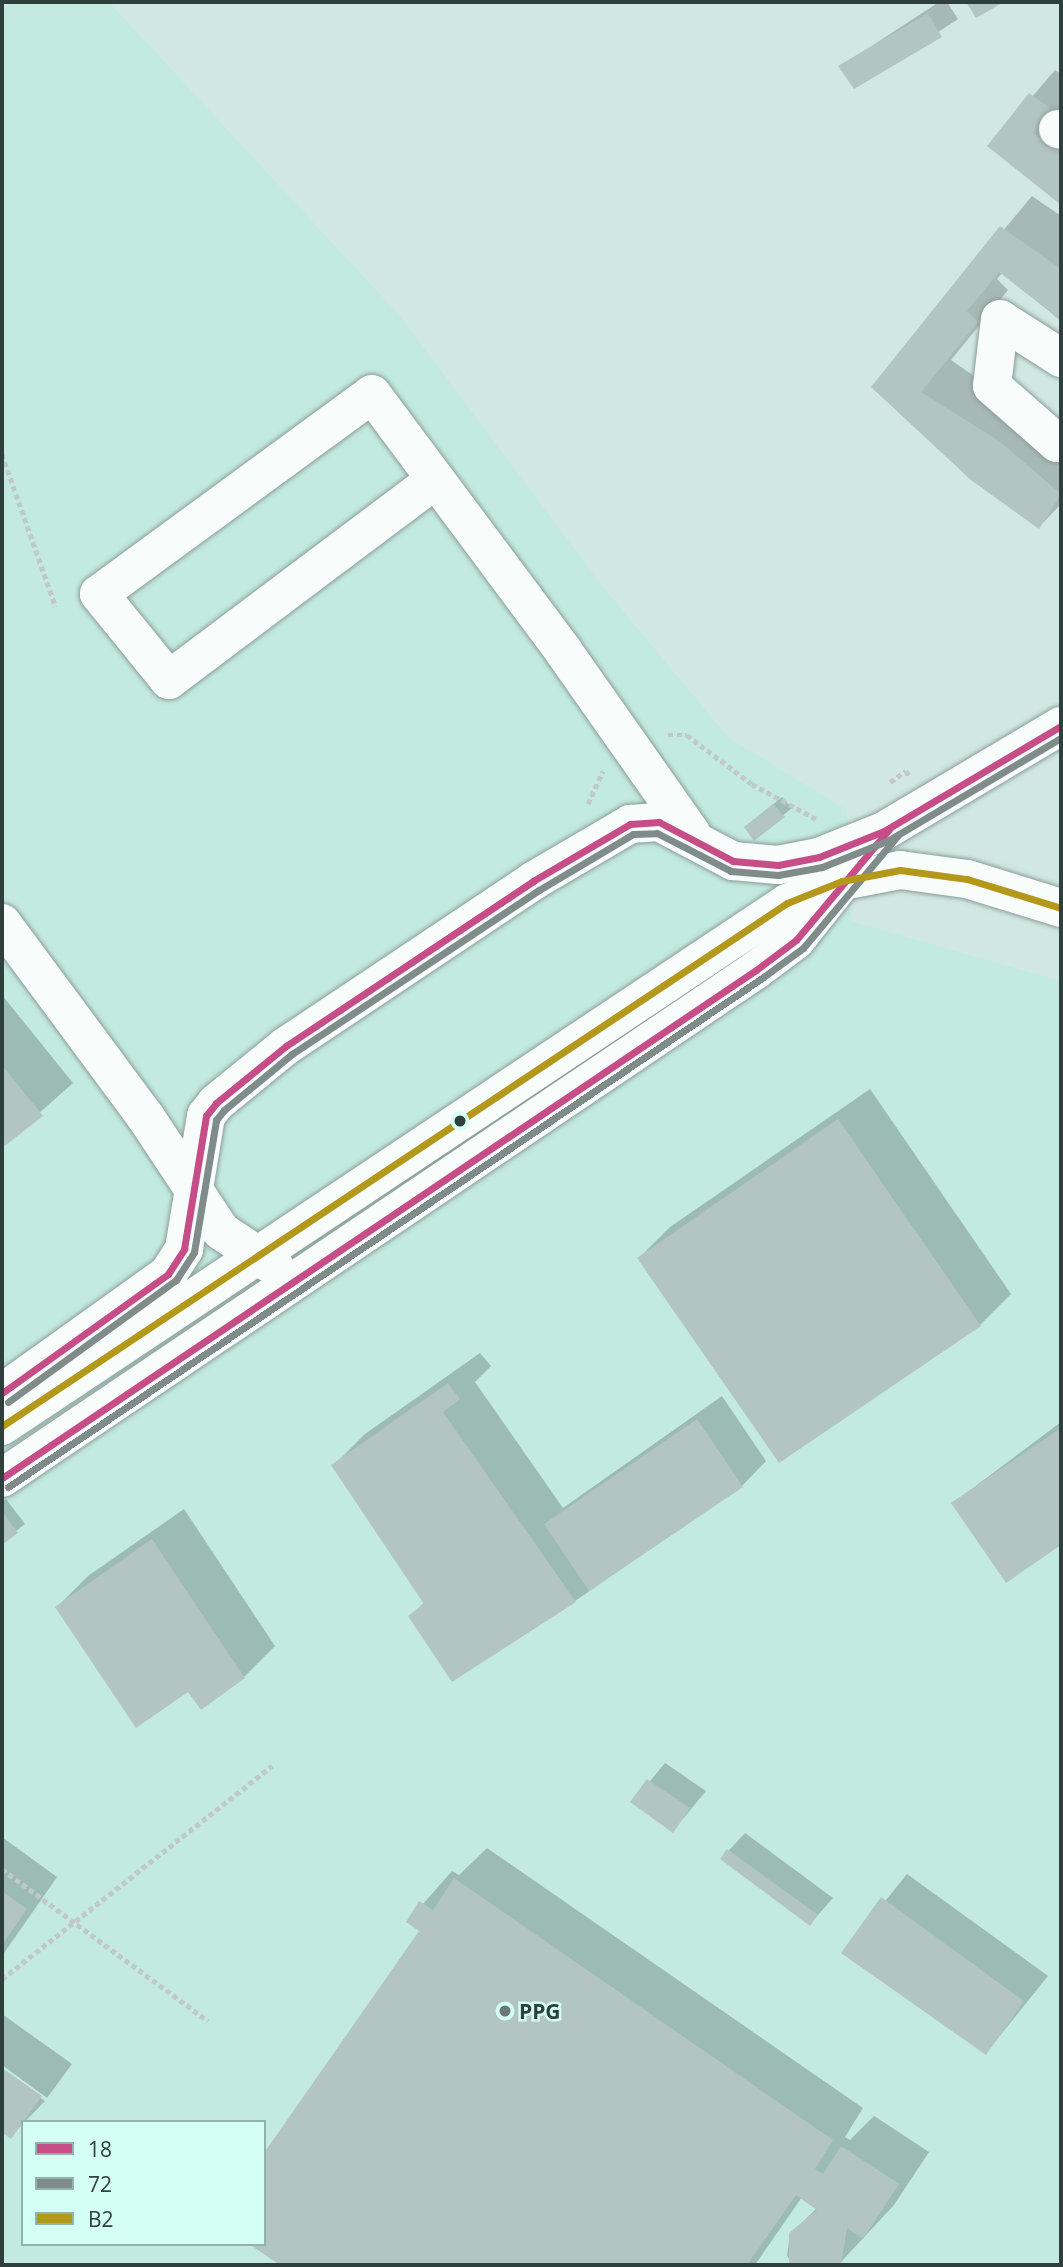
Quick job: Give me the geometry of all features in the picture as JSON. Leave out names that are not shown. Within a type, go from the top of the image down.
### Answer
[{"type":"street","points":[[1061,358],[1000,319],[992,386],[1057,443],[1061,438]]},
{"type":"street","points":[[435,480],[169,680],[99,594],[372,394],[435,480],[631,749],[691,833]]},
{"type":"street","points":[[733,861],[792,863],[884,831],[1061,726]]},
{"type":"street","points":[[630,824],[631,749]]},
{"type":"street","points":[[145,1116],[169,1121],[206,1116],[296,1039],[533,881],[630,824],[659,822],[691,833],[733,861],[751,891],[756,970]]},
{"type":"street","points":[[2,1478],[756,970],[796,940],[884,831]]},
{"type":"street","points":[[2,1426],[754,920],[842,881],[900,870],[967,879],[1061,908]]},
{"type":"street","points":[[2,923],[145,1116],[221,1231],[252,1257],[304,1272]]},
{"type":"street","points":[[2,1393],[167,1275],[184,1250],[196,1193],[206,1116]]},
{"type":"path","points":[[2,454],[56,607]]},
{"type":"path","points":[[576,813],[588,805],[610,756],[659,735],[687,735],[752,784],[828,820]]},
{"type":"path","points":[[886,784],[906,771],[929,805]]},
{"type":"path","points":[[2,1979],[272,1766]]},
{"type":"path","points":[[2,1869],[208,2021]]},
{"type":"shaded area","points":[[2,2],[109,2],[401,317],[599,582],[729,738],[847,810],[851,921],[1061,981],[1061,2265],[2,2265]]},
{"type":"building","points":[[966,2],[1004,2],[976,18]]},
{"type":"building","points":[[928,13],[942,37],[854,89],[838,66]]},
{"type":"building","points":[[1029,93],[1051,109],[1033,133],[1061,152],[1061,205],[987,146]]},
{"type":"building","points":[[1000,226],[1061,269],[1061,320],[999,272],[967,311],[978,322],[921,392],[999,441],[1061,494],[1039,529],[971,480],[871,387]]},
{"type":"building","points":[[773,804],[785,817],[754,841],[744,827]]},
{"type":"building","points":[[2,1065],[43,1116],[2,1148]]},
{"type":"building","points":[[838,1119],[981,1326],[779,1463],[637,1258]]},
{"type":"building","points":[[448,1383],[460,1399],[443,1412],[576,1602],[452,1682],[408,1616],[424,1604],[331,1465]]},
{"type":"building","points":[[697,1419],[743,1487],[589,1591],[544,1524]]},
{"type":"building","points":[[1061,1428],[1061,1545],[1006,1583],[951,1503]]},
{"type":"building","points":[[2,1511],[18,1533],[2,1545]]},
{"type":"building","points":[[152,1539],[245,1678],[201,1710],[188,1692],[136,1728],[55,1607]]},
{"type":"building","points":[[647,1779],[690,1808],[673,1833],[630,1802]]},
{"type":"building","points":[[727,1849],[818,1915],[810,1926],[720,1859]]},
{"type":"building","name":"PPG","points":[[454,1878],[833,2140],[815,2169],[823,2174],[841,2146],[899,2184],[863,2239],[847,2228],[841,2265],[789,2265],[789,2233],[817,2210],[796,2195],[747,2265],[280,2265],[252,2246],[266,2246],[266,2150],[419,1931],[406,1922],[419,1901],[433,1910]]},
{"type":"building","points":[[2,1891],[27,1909],[2,1945]]},
{"type":"building","points":[[881,1897],[1024,2001],[986,2055],[841,1953]]},
{"type":"building","points":[[2,2068],[42,2096],[25,2120],[21,2120],[21,2125],[11,2139],[2,2132]]},
{"type":"transit line","name":"18","points":[[2,1393],[168,1274],[184,1249],[206,1116],[216,1103],[286,1046],[533,881],[630,824],[659,822],[733,861],[778,865],[819,857],[884,831],[1061,726]]},
{"type":"transit line","name":"72","points":[[8,1402],[176,1280],[194,1252],[216,1120],[224,1110],[292,1054],[539,890],[633,834],[657,833],[731,871],[778,875],[822,867],[889,840],[1061,738]]},
{"type":"transit line","name":"18","points":[[2,1478],[756,970],[796,940],[890,828]]},
{"type":"transit line","name":"72","points":[[8,1487],[803,948],[898,835]]},
{"type":"transit line","name":"B2","points":[[2,1426],[787,903],[842,881],[900,870],[967,879],[1061,908]]},
{"type":"place","name":"PPG","points":[[505,2011]]}]
